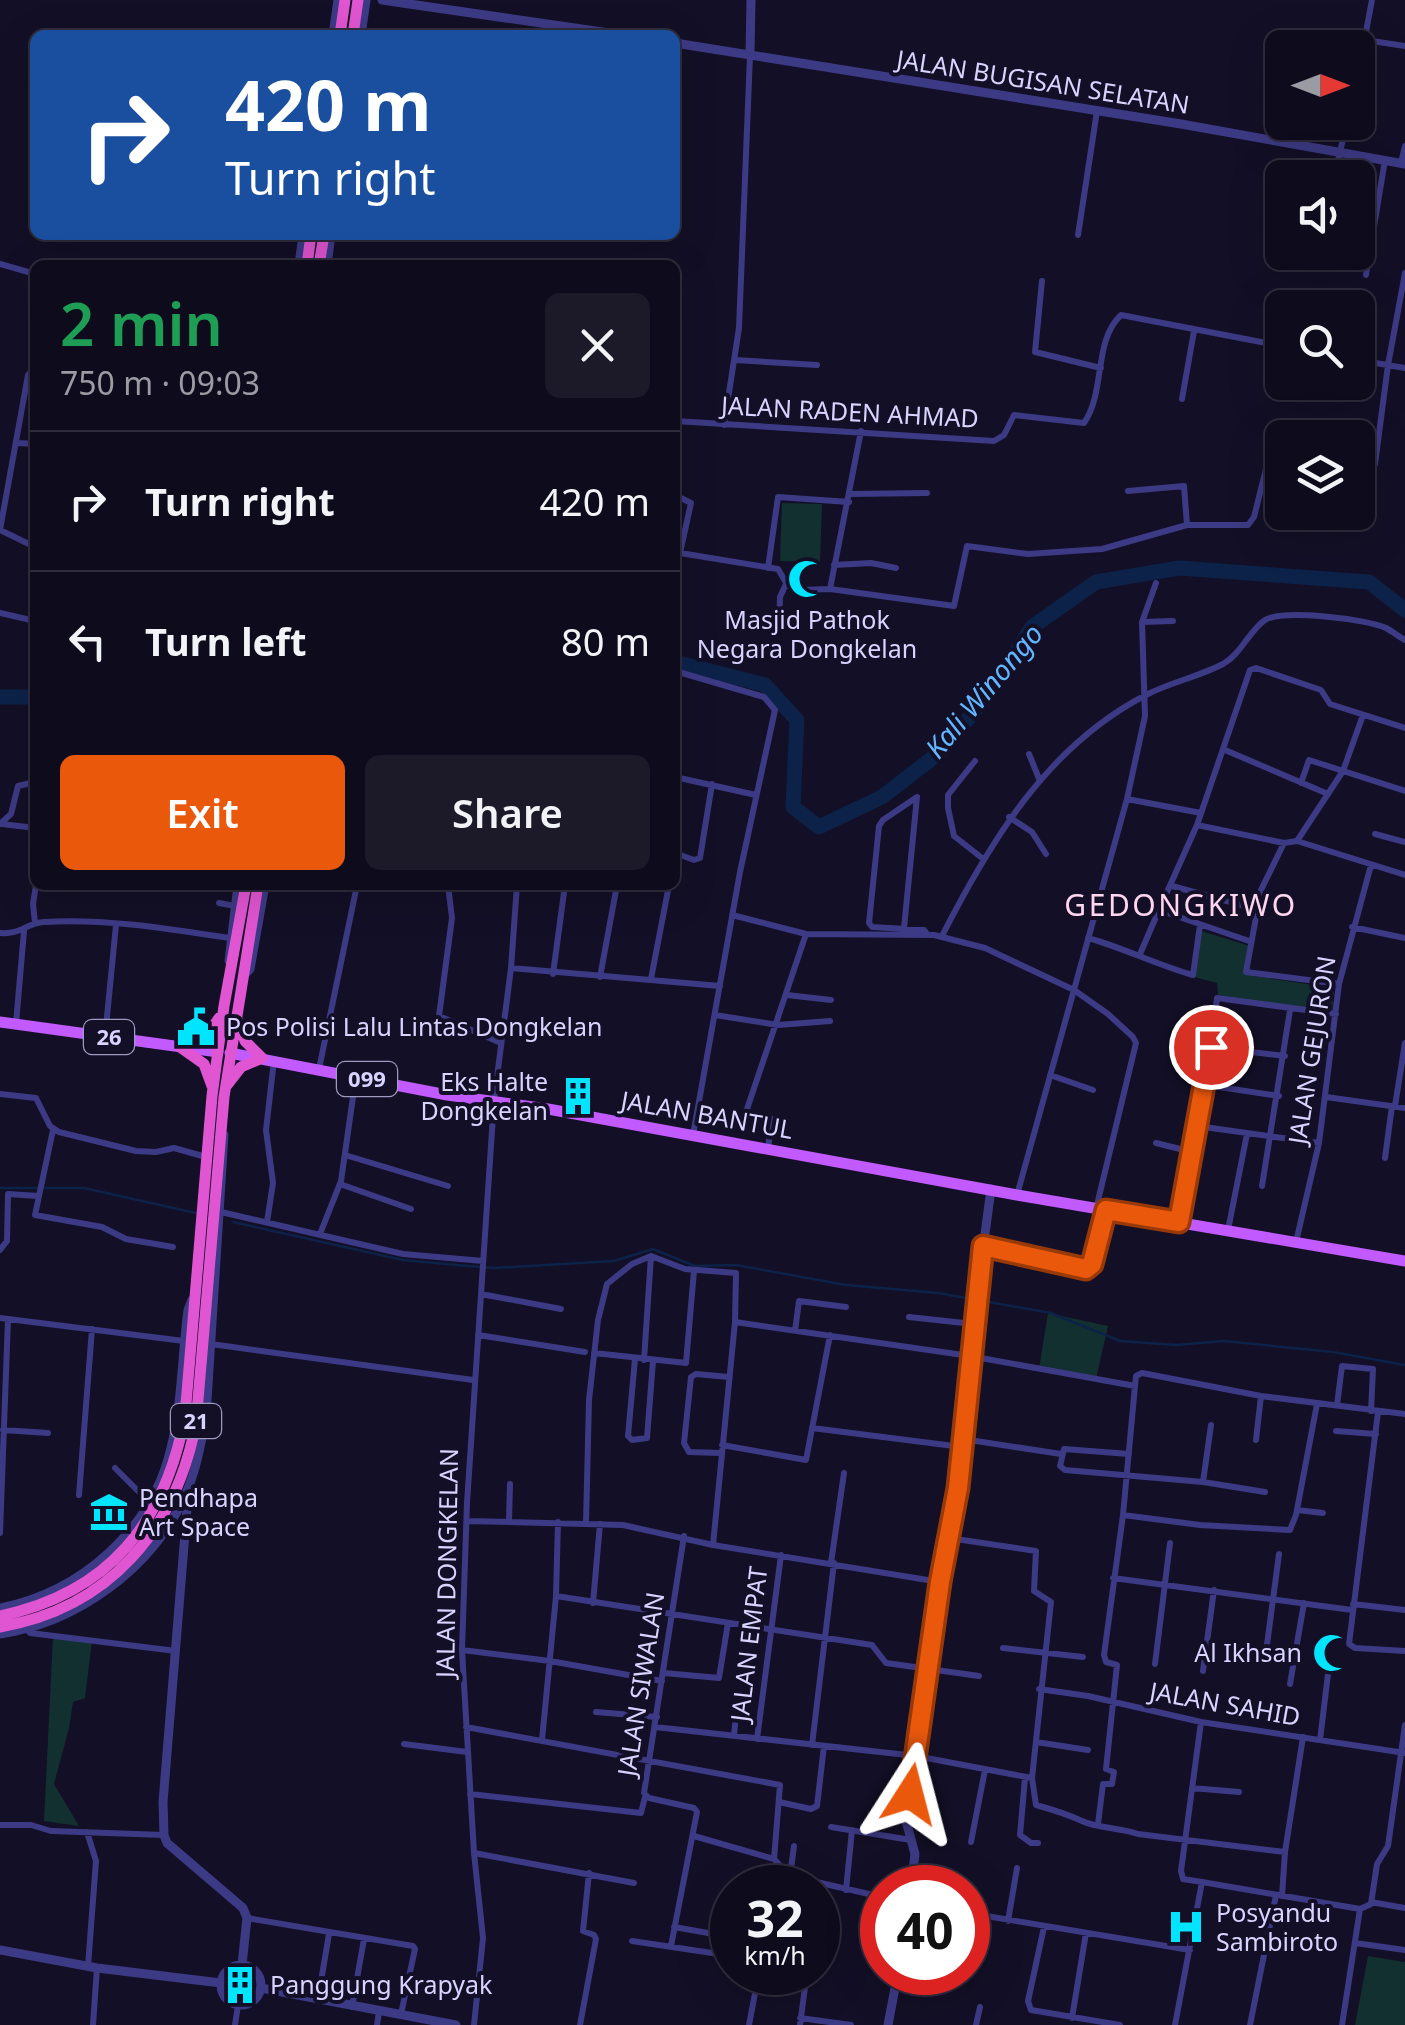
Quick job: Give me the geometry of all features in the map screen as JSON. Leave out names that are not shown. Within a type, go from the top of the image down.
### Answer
[{"type":"highway","points":[[338,30],[342,0]]},
{"type":"highway","points":[[354,30],[358,0]]},
{"type":"highway","points":[[236,978],[245,890]]},
{"type":"highway","points":[[230,1053],[230,1010],[260,890]]},
{"type":"highway","points":[[180,1046],[206,1037],[230,1010]]},
{"type":"highway","points":[[230,1010],[244,1041],[268,1059]]},
{"type":"highway","points":[[180,1046],[204,1064],[219,1090],[241,1067],[268,1059]]},
{"type":"highway","name":"21","points":[[0,1612],[50,1602],[115,1559],[156,1507],[178,1458],[208,1157],[219,1090],[230,1053]]},
{"type":"highway","name":"21","points":[[0,1630],[67,1606],[106,1581],[152,1534],[177,1493],[196,1423],[222,1117],[219,1090]]},
{"type":"main road","name":"JALAN BANTUL","points":[[0,1022],[268,1059],[1405,1261]]},
{"type":"street","points":[[362,30],[366,0]]},
{"type":"street","points":[[382,0],[589,30]]},
{"type":"street","points":[[724,425],[734,360],[751,0]]},
{"type":"street","points":[[1367,30],[1372,0]]},
{"type":"street","points":[[1375,42],[1405,46]]},
{"type":"street","name":"JALAN BUGISAN SELATAN","points":[[680,43],[1403,163]]},
{"type":"street","points":[[1078,234],[1097,110]]},
{"type":"street","points":[[1337,160],[1342,140]]},
{"type":"street","points":[[1403,163],[1405,146]]},
{"type":"street","points":[[1366,275],[1385,160]]},
{"type":"street","points":[[0,264],[30,273]]},
{"type":"street","points":[[1375,464],[1405,273]]},
{"type":"street","points":[[1042,281],[1035,352],[1101,368]]},
{"type":"street","name":"JALAN RADEN AHMAD","points":[[680,422],[994,441],[1004,435],[1014,414],[1081,424],[1093,409],[1109,326],[1121,314],[1265,343]]},
{"type":"street","points":[[1182,399],[1194,330]]},
{"type":"street","points":[[734,360],[817,365]]},
{"type":"street","points":[[1375,363],[1405,368]]},
{"type":"street","points":[[30,373],[0,530],[30,544]]},
{"type":"street","points":[[830,589],[862,432]]},
{"type":"street","points":[[18,443],[30,444]]},
{"type":"street","points":[[680,498],[691,503],[680,553],[781,571],[786,584],[798,590],[830,589],[954,606],[968,546],[1028,554],[1110,548],[1187,525],[1249,525],[1265,469]]},
{"type":"street","points":[[1128,491],[1185,486],[1187,525]]},
{"type":"street","points":[[768,568],[778,498],[927,493]]},
{"type":"street","points":[[834,565],[870,563],[896,568]]},
{"type":"street","points":[[1017,1195],[1127,799],[1144,699],[1142,622],[1156,583]]},
{"type":"street","points":[[778,627],[780,597],[786,584]]},
{"type":"street","points":[[0,613],[30,620]]},
{"type":"street","points":[[942,936],[982,858],[1010,818],[1040,780],[1096,728],[1144,699],[1226,662],[1261,624],[1278,615],[1361,622],[1386,628],[1405,640]]},
{"type":"street","points":[[1142,622],[1173,621]]},
{"type":"street","points":[[1140,954],[1197,825],[1248,672],[1254,668],[1321,690],[1330,704],[1405,728]]},
{"type":"street","points":[[680,672],[754,693],[774,706],[693,1136]]},
{"type":"street","points":[[1297,841],[1343,771],[1363,715]]},
{"type":"street","points":[[1225,750],[1328,794]]},
{"type":"street","points":[[1030,754],[1040,780]]},
{"type":"street","points":[[1301,783],[1310,760],[1405,791]]},
{"type":"street","points":[[975,761],[948,794],[948,808],[954,836],[982,858]]},
{"type":"street","points":[[680,777],[756,795]]},
{"type":"street","points":[[1,824],[11,814],[18,786],[30,783]]},
{"type":"street","points":[[680,855],[696,860],[701,857],[712,784]]},
{"type":"street","points":[[904,928],[917,797],[880,824],[870,927],[924,930],[927,934]]},
{"type":"street","points":[[1127,799],[1201,813]]},
{"type":"street","points":[[1010,818],[1032,832],[1046,854]]},
{"type":"street","points":[[1,824],[30,827]]},
{"type":"street","points":[[1197,825],[1284,842],[1297,841],[1405,875]]},
{"type":"street","points":[[1376,834],[1405,842]]},
{"type":"street","points":[[1284,842],[1256,909],[1248,973],[1339,984]]},
{"type":"street","name":"JALAN GEJURON","points":[[1296,1242],[1319,1143],[1339,984],[1371,865]]},
{"type":"street","points":[[1172,886],[1256,909]]},
{"type":"street","points":[[35,890],[35,923]]},
{"type":"street","points":[[236,978],[230,938],[237,890]]},
{"type":"street","points":[[318,1069],[356,890]]},
{"type":"street","points":[[449,890],[452,918],[438,1016],[501,1043]]},
{"type":"street","name":"JALAN DONGKELAN","points":[[474,2025],[483,1938],[466,1752],[462,1650],[473,1380],[494,1101],[518,890]]},
{"type":"street","points":[[553,974],[565,890]]},
{"type":"street","points":[[600,978],[617,890]]},
{"type":"street","points":[[651,979],[668,890]]},
{"type":"street","points":[[219,904],[235,906]]},
{"type":"street","points":[[1159,910],[1249,941]]},
{"type":"street","points":[[732,915],[806,934],[927,934],[997,952],[1074,990],[1134,1037],[1136,1043],[1092,1264],[1087,1268],[983,1246]]},
{"type":"street","points":[[0,933],[24,931],[35,923],[116,925],[230,938]]},
{"type":"street","points":[[1088,938],[1193,975],[1200,924]]},
{"type":"street","points":[[105,1037],[116,925]]},
{"type":"street","points":[[1352,928],[1405,938]]},
{"type":"street","points":[[16,1024],[24,931]]},
{"type":"street","points":[[768,1148],[772,1119],[746,1112],[806,934]]},
{"type":"street","points":[[511,968],[720,986]]},
{"type":"street","points":[[788,995],[830,1000]]},
{"type":"street","points":[[1179,1222],[1206,1085],[1217,999],[1336,1014]]},
{"type":"street","points":[[1262,1186],[1290,1010]]},
{"type":"street","points":[[715,1015],[778,1025],[830,1022]]},
{"type":"street","points":[[1385,1158],[1405,1043]]},
{"type":"street","points":[[1211,1047],[1284,1056]]},
{"type":"street","points":[[267,1222],[273,1183],[266,1130],[268,1059]]},
{"type":"street","points":[[1050,1075],[1093,1090]]},
{"type":"street","points":[[320,1234],[340,1184],[356,1076]]},
{"type":"street","points":[[1206,1085],[1279,1096]]},
{"type":"street","points":[[0,1094],[36,1098],[53,1130],[34,1210],[38,1217],[102,1227],[126,1238],[173,1247]]},
{"type":"street","points":[[1326,1097],[1405,1108]]},
{"type":"street","points":[[0,1630],[26,1628],[79,1608],[122,1578],[148,1551],[182,1502],[200,1450],[226,1148],[222,1117]]},
{"type":"street","points":[[1198,1126],[1319,1143]]},
{"type":"street","points":[[53,1130],[136,1151],[174,1148],[208,1157]]},
{"type":"street","points":[[1228,1230],[1248,1134]]},
{"type":"street","points":[[1156,1142],[1192,1152]]},
{"type":"street","points":[[345,1155],[448,1186]]},
{"type":"street","points":[[340,1184],[411,1208]]},
{"type":"street","points":[[914,1865],[916,1854],[906,1821],[962,1443],[991,1189]]},
{"type":"street","points":[[0,1250],[8,1241],[8,1194],[38,1193]]},
{"type":"street","points":[[221,1212],[403,1254],[483,1261]]},
{"type":"street","points":[[644,1360],[628,1436],[632,1440],[647,1438],[644,1360],[651,1256]]},
{"type":"street","points":[[586,1523],[589,1352],[601,1302],[607,1284],[632,1264],[651,1256],[694,1271],[736,1273],[735,1322],[713,1545]]},
{"type":"street","points":[[478,1334],[682,1365],[687,1360],[694,1271]]},
{"type":"street","points":[[0,1612],[79,1577],[124,1538],[149,1502],[172,1447],[188,1310],[196,1290]]},
{"type":"street","points":[[481,1294],[561,1309]]},
{"type":"street","points":[[795,1331],[801,1300],[846,1307]]},
{"type":"street","points":[[909,1318],[973,1324]]},
{"type":"street","points":[[0,1533],[4,1319],[184,1341]]},
{"type":"street","points":[[735,1322],[970,1356],[1135,1386]]},
{"type":"street","points":[[79,1495],[92,1329]]},
{"type":"street","points":[[728,1377],[696,1374],[691,1378],[684,1443],[689,1452],[721,1449],[804,1461],[830,1335]]},
{"type":"street","points":[[211,1344],[473,1380]]},
{"type":"street","points":[[1337,1406],[1342,1366],[1373,1369],[1376,1434],[1350,1646],[1405,1651]]},
{"type":"street","points":[[1098,1824],[1103,1784],[1112,1784],[1114,1774],[1106,1769],[1117,1665],[1106,1662],[1104,1656],[1136,1376],[1142,1373],[1260,1396],[1405,1414]]},
{"type":"street","points":[[1256,1440],[1260,1396]]},
{"type":"street","points":[[1123,1514],[1200,1525],[1287,1531],[1293,1526],[1297,1510],[1317,1404]]},
{"type":"street","points":[[1203,1482],[1212,1425]]},
{"type":"street","points":[[812,1428],[1061,1454]]},
{"type":"street","points":[[2,1430],[48,1432]]},
{"type":"street","points":[[1336,1431],[1376,1434]]},
{"type":"street","points":[[1129,1454],[1066,1449],[1061,1454],[1062,1469],[1265,1492]]},
{"type":"street","points":[[114,1468],[149,1502]]},
{"type":"street","points":[[812,1745],[844,1473]]},
{"type":"street","points":[[508,1522],[510,1484]]},
{"type":"street","points":[[182,1502],[187,1510],[160,1834],[173,1850],[244,1908],[247,1918],[242,1965]]},
{"type":"street","points":[[1297,1510],[1323,1513]]},
{"type":"street","points":[[467,1522],[600,1524],[940,1582]]},
{"type":"street","points":[[542,1740],[556,1596],[558,1522]]},
{"type":"street","points":[[593,1603],[600,1524]]},
{"type":"street","name":"JALAN SIWALAN","points":[[684,1536],[647,1760],[645,1797],[694,1808],[694,1836]]},
{"type":"street","points":[[949,1538],[1036,1551],[1034,1590],[1051,1602],[1036,1742],[1020,1835],[1038,1843]]},
{"type":"street","points":[[1155,1664],[1170,1543]]},
{"type":"street","points":[[1265,1660],[1279,1554]]},
{"type":"street","name":"JALAN EMPAT","points":[[757,1739],[781,1555]]},
{"type":"street","points":[[1113,1578],[1304,1604],[1405,1610]]},
{"type":"street","points":[[1203,1671],[1214,1590]]},
{"type":"street","points":[[556,1596],[872,1645],[886,1663],[978,1676]]},
{"type":"street","points":[[1290,1684],[1304,1604]]},
{"type":"street","points":[[462,1650],[663,1677],[719,1678],[728,1623]]},
{"type":"street","points":[[26,1628],[30,1633],[176,1651]]},
{"type":"street","points":[[1004,1648],[1083,1657]]},
{"type":"street","points":[[1320,1740],[1328,1674]]},
{"type":"street","name":"JALAN SAHID","points":[[1039,1690],[1201,1722],[1403,1753]]},
{"type":"street","points":[[734,1735],[737,1705]]},
{"type":"street","points":[[596,1712],[657,1717]]},
{"type":"street","points":[[1201,1722],[1182,1878],[1360,1909],[1372,1902],[1405,1908]]},
{"type":"street","points":[[1372,1902],[1376,1868],[1388,1846],[1405,1726]]},
{"type":"street","points":[[466,1727],[776,1784],[781,1788],[774,1859],[778,1865]]},
{"type":"street","points":[[655,1727],[916,1756],[1028,1778]]},
{"type":"street","points":[[1250,2025],[1279,1895],[1303,1738]]},
{"type":"street","points":[[1036,1742],[1088,1750]]},
{"type":"street","points":[[404,1744],[466,1752]]},
{"type":"street","points":[[780,1802],[812,1809],[817,1806],[824,1746]]},
{"type":"street","points":[[971,1842],[985,1770]]},
{"type":"street","points":[[1028,1778],[1036,1805],[1066,1812],[1084,1822],[1138,1834],[1285,1852]]},
{"type":"street","points":[[1192,1788],[1239,1792]]},
{"type":"street","points":[[470,1794],[641,1813],[645,1797]]},
{"type":"street","points":[[0,1826],[160,1834]]},
{"type":"street","points":[[831,1826],[911,1840]]},
{"type":"street","points":[[846,1890],[852,1830]]},
{"type":"street","points":[[87,1832],[96,1861],[93,2025]]},
{"type":"street","points":[[671,1946],[694,1836],[774,1859]]},
{"type":"street","points":[[791,1865],[794,1846]]},
{"type":"street","points":[[474,1853],[634,1883]]},
{"type":"street","points":[[1008,1921],[1017,1868]]},
{"type":"street","points":[[580,2025],[596,1939],[583,1932],[589,1873]]},
{"type":"street","points":[[1175,2025],[1202,1882]]},
{"type":"street","points":[[840,1888],[860,1893]]},
{"type":"street","points":[[1342,2025],[1360,1909]]},
{"type":"street","points":[[247,1918],[415,1949],[401,2016]]},
{"type":"street","points":[[990,1918],[1190,1950]]},
{"type":"street","points":[[674,1927],[710,1933]]},
{"type":"street","points":[[1044,1927],[1028,2007],[1033,2012],[1120,2025]]},
{"type":"street","points":[[1072,2018],[1086,1933]]},
{"type":"street","points":[[318,1999],[329,1934]]},
{"type":"street","points":[[351,2008],[364,1939]]},
{"type":"street","points":[[632,1941],[710,1952]]},
{"type":"street","points":[[1354,1943],[1405,1950]]},
{"type":"street","points":[[0,1950],[92,1967],[221,1982]]},
{"type":"street","points":[[242,1965],[258,1974],[261,1988],[253,2001],[238,2005],[226,1999],[221,1982],[230,1968],[242,1965]]},
{"type":"street","points":[[261,1988],[456,2025]]},
{"type":"street","points":[[749,2025],[755,1995]]},
{"type":"street","points":[[804,1995],[800,2021],[851,2025]]},
{"type":"street","points":[[888,2025],[894,1995]]},
{"type":"street","points":[[235,2025],[238,2005]]},
{"type":"street","points":[[976,2025],[980,2007]]},
{"type":"street","points":[[378,2025],[379,2012]]},
{"type":"green space","points":[[782,503],[822,504],[820,562],[780,561]]},
{"type":"green space","points":[[1201,931],[1250,946],[1246,971],[1254,976],[1334,988],[1332,1013],[1218,995],[1217,983],[1194,977]]},
{"type":"green space","points":[[1048,1313],[1108,1326],[1096,1379],[1039,1369]]},
{"type":"green space","points":[[53,1636],[92,1641],[85,1698],[73,1702],[54,1784],[79,1826],[44,1821]]},
{"type":"green space","points":[[1368,1956],[1405,1962],[1405,2025],[1355,2025]]},
{"type":"waterway","name":"Kali Winongo","points":[[680,663],[765,685],[797,720],[793,807],[819,827],[882,797],[939,753],[991,692],[1032,627],[1096,582],[1179,568],[1369,582],[1405,610]]},
{"type":"waterway","name":"Kali Winongo","points":[[0,697],[30,697]]},
{"type":"waterway","points":[[0,1188],[37,1188]]},
{"type":"waterway","points":[[45,1188],[84,1188],[196,1213]]},
{"type":"waterway","points":[[233,1222],[403,1260],[494,1268],[614,1261],[653,1249],[695,1266],[736,1265],[846,1285],[938,1293],[1051,1313],[1120,1341],[1176,1345],[1224,1341],[1333,1352],[1405,1365]]},
{"type":"place","name":"Masjid Pathok Negara Dongkelan","points":[[807,579]]},
{"type":"place","name":"Pos Polisi Lalu Lintas Dongkelan","points":[[196,1027]]},
{"type":"place","name":"Eks Halte Dongkelan","points":[[578,1096]]},
{"type":"place","name":"Pendhapa Art Space","points":[[109,1512]]},
{"type":"place","name":"Al Ikhsan","points":[[1332,1653]]},
{"type":"place","name":"Posyandu Sambiroto","points":[[1186,1927]]},
{"type":"place","name":"Panggung Krapyak","points":[[240,1985]]},
{"type":"district","name":"GEDONGKIWO","points":[[1181,906]]},
{"type":"route","points":[[910,1794],[940,1582],[958,1488],[983,1246],[1086,1269],[1092,1264],[1106,1210],[1179,1222],[1211,1047]]}]
